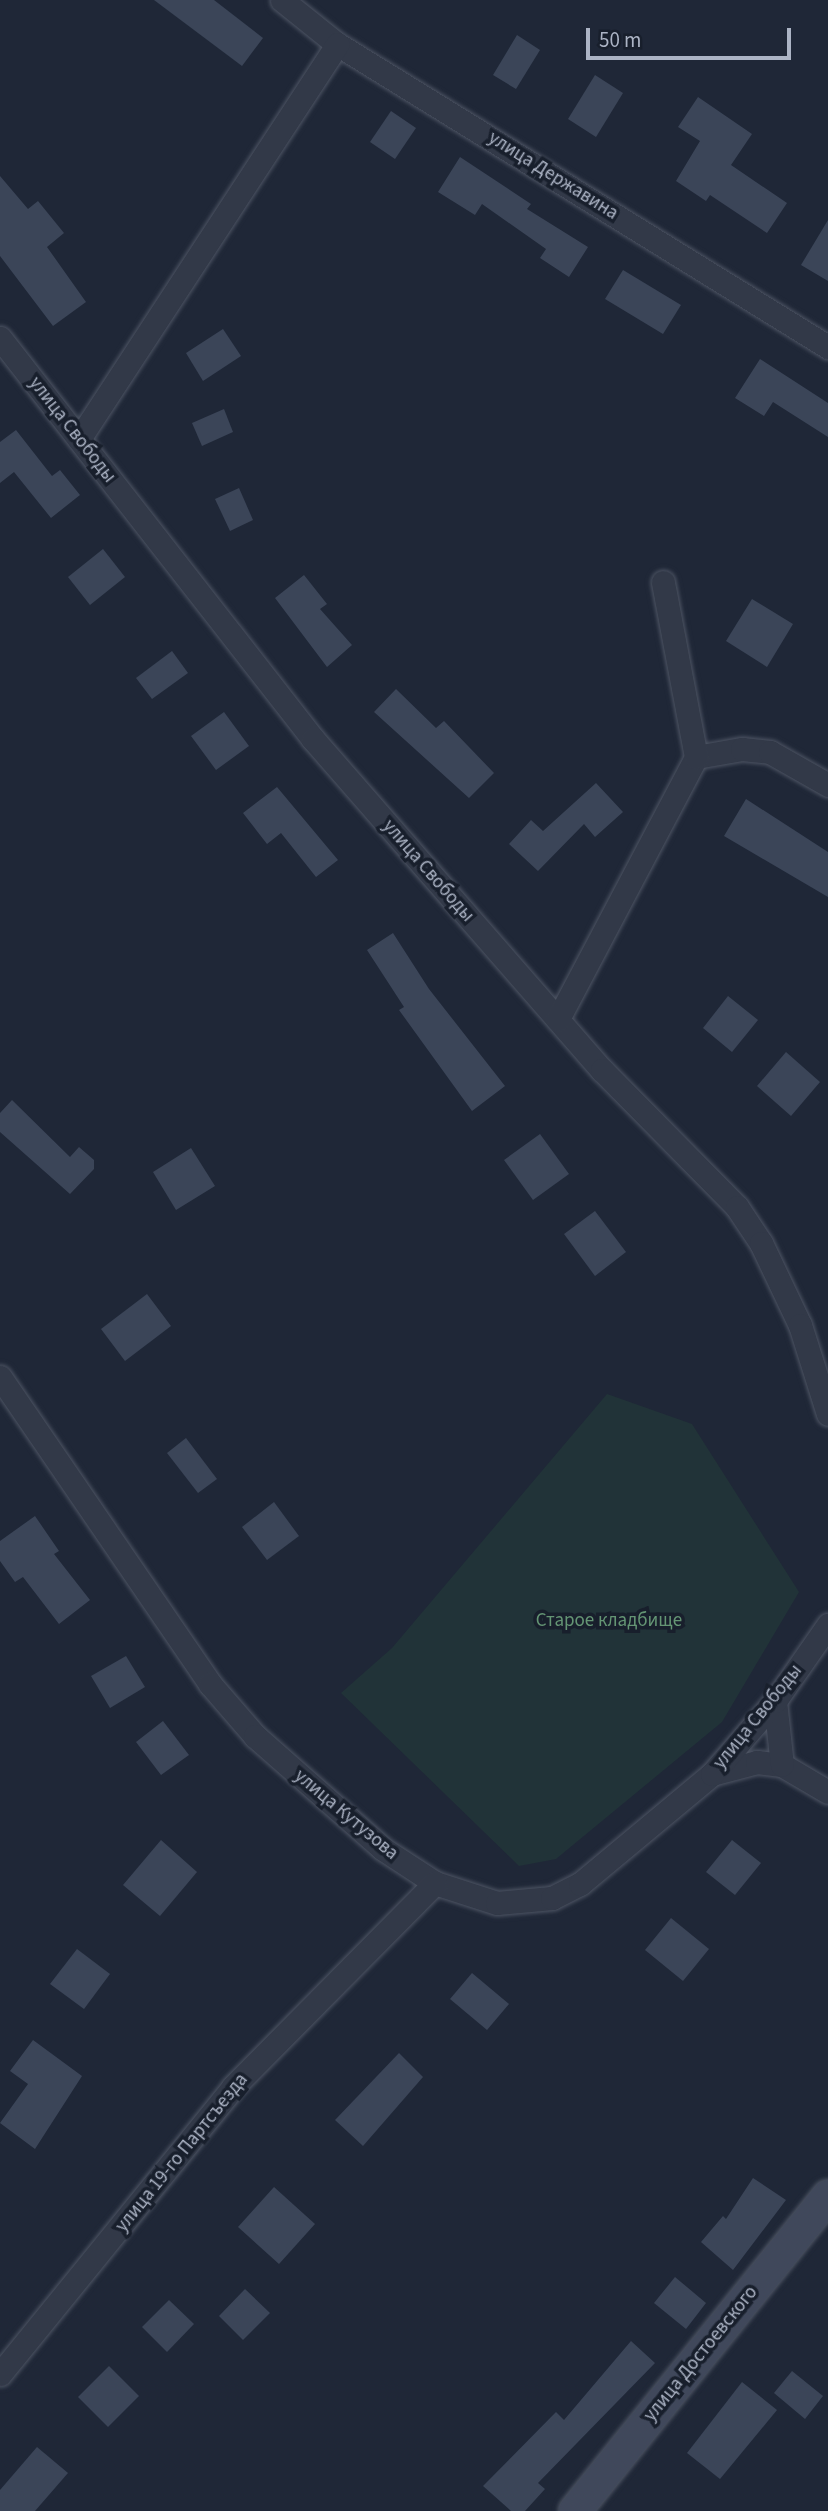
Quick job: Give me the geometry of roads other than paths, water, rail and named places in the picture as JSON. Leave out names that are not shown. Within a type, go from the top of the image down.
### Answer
[{"type":"street","name":"улица Державина","points":[[282,0],[337,44],[828,347]]},
{"type":"street","points":[[79,439],[337,44]]},
{"type":"street","name":"улица Свободы","points":[[0,338],[313,739],[558,1018],[737,1207],[791,1304],[828,1413]]},
{"type":"street","points":[[558,1018],[696,757],[663,582]]},
{"type":"street","points":[[696,757],[742,749],[770,752],[828,785]]},
{"type":"street","name":"улица Кутузова","points":[[0,1377],[210,1685],[255,1737],[383,1849],[435,1883],[497,1903],[552,1898],[580,1884],[712,1774],[757,1762],[782,1765],[828,1792]]},
{"type":"street","name":"улица Свободы","points":[[712,1774],[775,1701],[828,1625]]},
{"type":"street","points":[[775,1701],[782,1765]]},
{"type":"street","name":"улица 19-го Партсъезда","points":[[0,2374],[233,2087],[435,1883]]},
{"type":"street","name":"улица Достоевского","points":[[575,2511],[828,2196]]},
{"type":"park label","name":"Старое кладбище","points":[[609,1621]]}]
